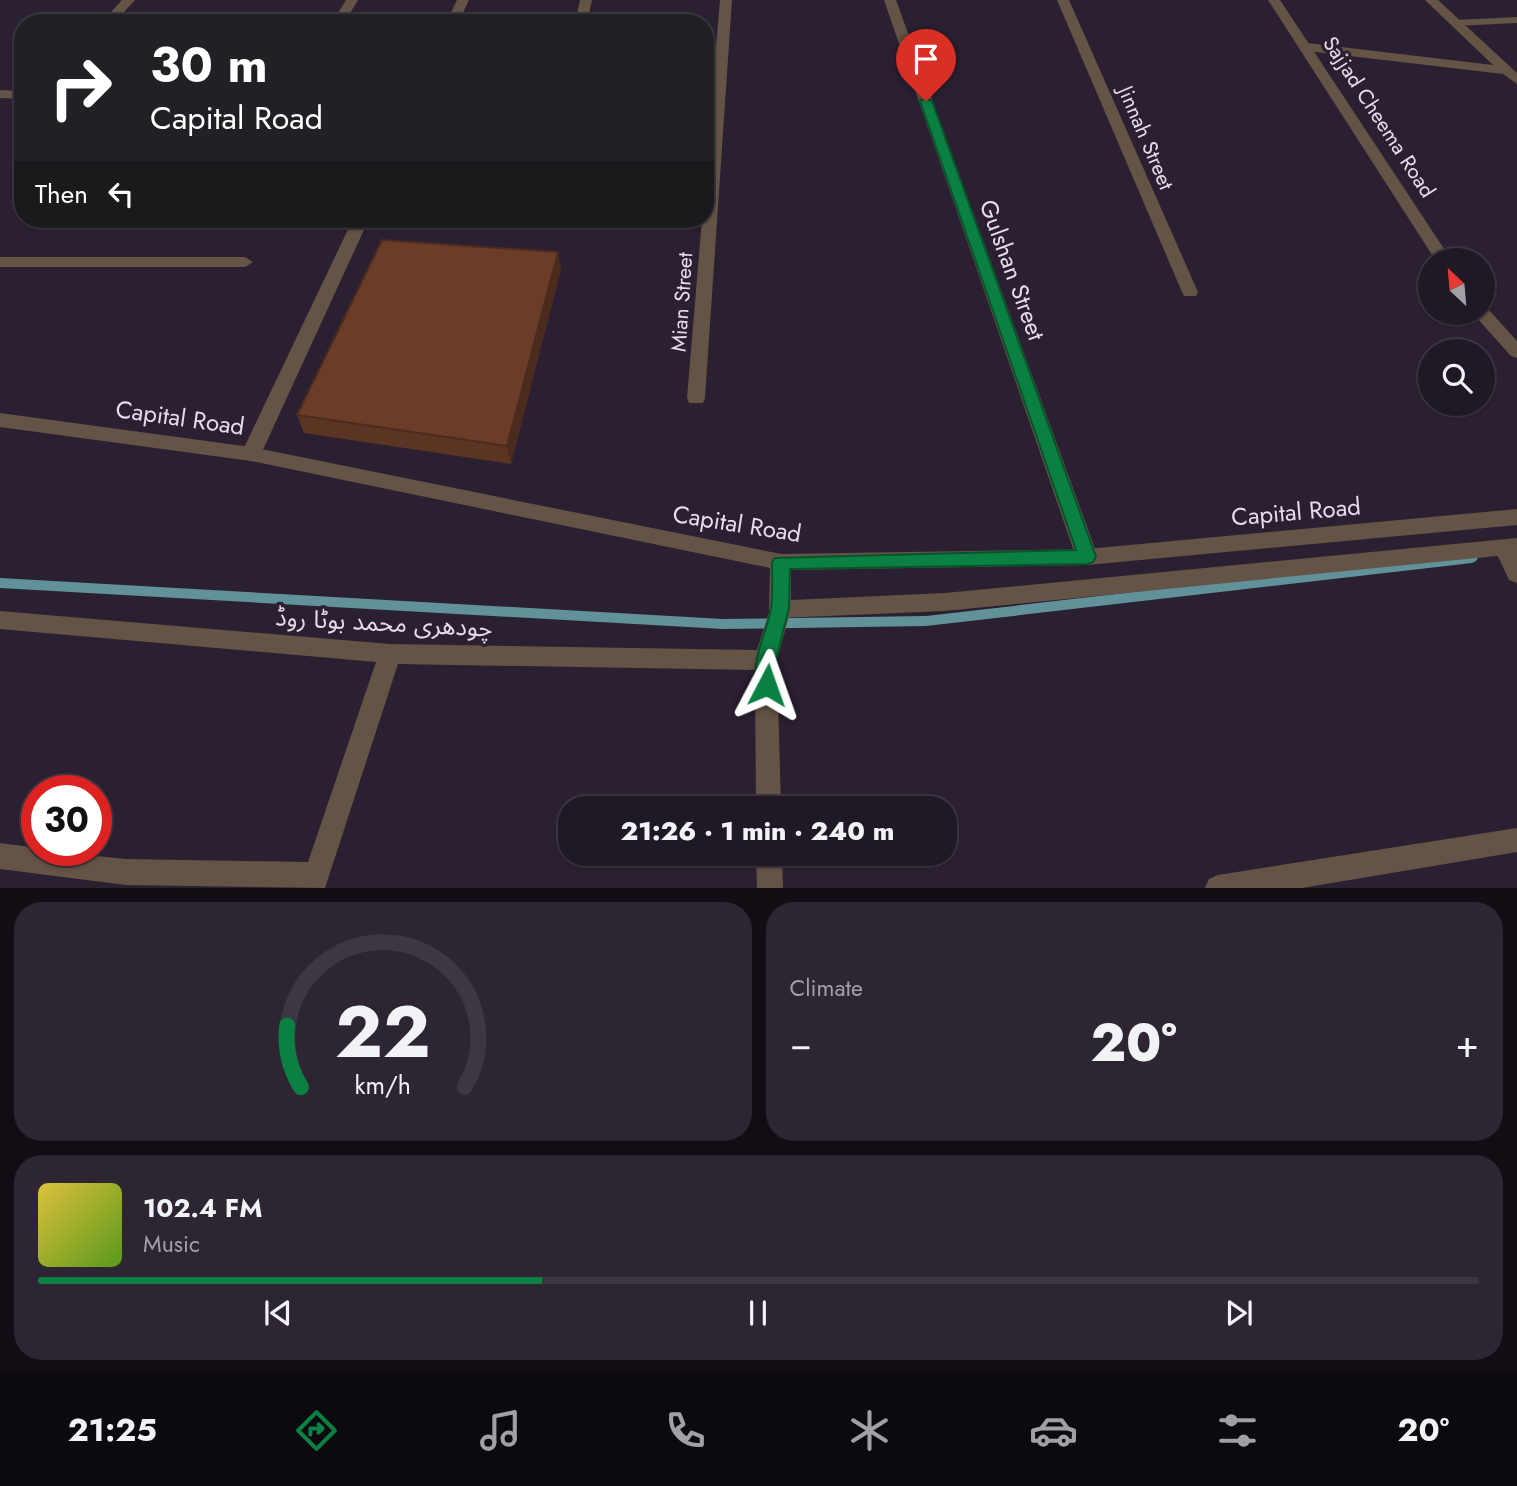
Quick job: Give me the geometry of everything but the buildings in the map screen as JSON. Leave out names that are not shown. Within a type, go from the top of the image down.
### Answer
[{"type":"street","points":[[116,14],[130,0]]},
{"type":"street","name":"Mian Street","points":[[714,159],[726,0]]},
{"type":"street","name":"Gulshan Street","points":[[890,0],[1087,557]]},
{"type":"street","name":"Jinnah Street","points":[[1063,0],[1190,292]]},
{"type":"street","name":"Sajjad Cheema Road","points":[[1274,0],[1436,248]]},
{"type":"street","points":[[1431,0],[1517,80]]},
{"type":"street","points":[[1307,47],[1505,70]]},
{"type":"street","points":[[251,454],[357,228]]},
{"type":"street","name":"Mian Street","points":[[696,398],[709,228]]},
{"type":"street","points":[[0,262],[245,262]]},
{"type":"street","points":[[1494,326],[1517,352]]},
{"type":"street","name":"Capital Road","points":[[0,419],[251,454],[781,562],[1087,557],[1517,517]]},
{"type":"street","points":[[1485,521],[1512,557]]},
{"type":"street","points":[[780,608],[945,603],[1512,557]]},
{"type":"street","points":[[769,796],[766,660],[780,608],[781,562]]},
{"type":"street","name":"چودھری محمد بوٹا روڈ","points":[[0,620],[390,654],[766,660]]},
{"type":"street","points":[[0,856],[126,872],[314,881],[390,654]]},
{"type":"street","points":[[1219,887],[1517,841]]},
{"type":"street","points":[[769,866],[770,887]]},
{"type":"lane","points":[[1455,23],[1517,20]]},
{"type":"waterway","points":[[0,583],[723,624],[926,621],[1472,558]]},
{"type":"route","points":[[767,685],[766,660],[780,608],[781,562],[1087,557],[926,101]]}]
